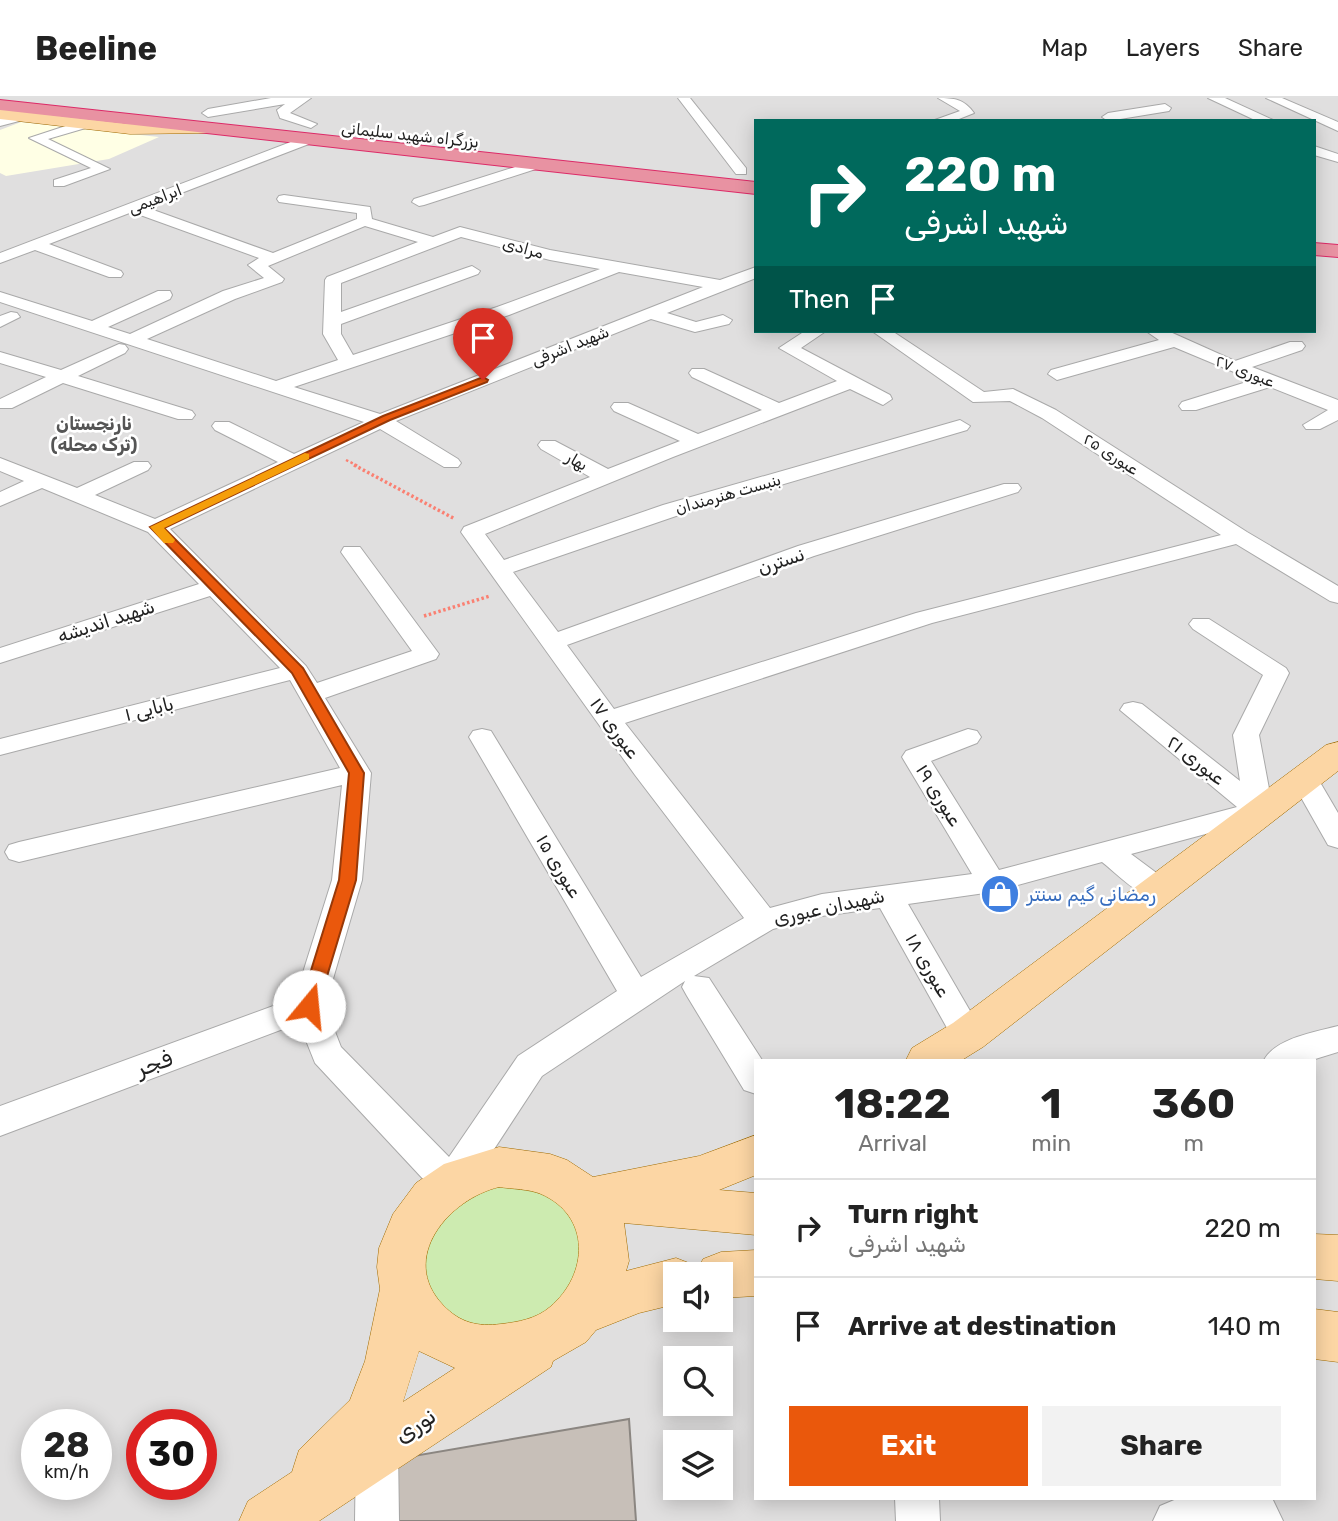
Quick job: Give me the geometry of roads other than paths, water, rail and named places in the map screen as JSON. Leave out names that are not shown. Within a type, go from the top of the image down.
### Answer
[{"type":"highway","name":"بزرگراه شهید سلیمانی","points":[[64,98],[208,121],[310,132],[748,171]]},
{"type":"highway","name":"بزرگراه شهید سلیمانی","points":[[0,105],[163,123],[208,121]]},
{"type":"highway","name":"بزرگراه شهید سلیمانی","points":[[310,132],[537,164],[754,188]]},
{"type":"highway","points":[[1316,230],[1338,232]]},
{"type":"highway","points":[[1316,249],[1338,251]]},
{"type":"main road","points":[[0,114],[133,129],[208,121]]},
{"type":"main road","name":"شهیدان عبوری","points":[[947,1050],[1159,890],[1259,810],[1338,753]]},
{"type":"main road","points":[[586,1199],[700,1176],[754,1156]]},
{"type":"main road","points":[[572,1321],[597,1289],[605,1265],[605,1241],[599,1218],[586,1199],[569,1183],[548,1172],[524,1167],[499,1167],[474,1173],[451,1184],[430,1200],[415,1220],[405,1242],[401,1266],[405,1290],[415,1312],[432,1331],[455,1343],[481,1351],[528,1346],[636,1290],[663,1284]]},
{"type":"main road","points":[[586,1199],[754,1214]]},
{"type":"main road","points":[[1316,1256],[1338,1258]]},
{"type":"main road","points":[[733,1274],[754,1273]]},
{"type":"main road","name":"نوری","points":[[268,1521],[370,1418],[391,1362],[405,1290]]},
{"type":"main road","name":"نوری","points":[[268,1521],[572,1321]]},
{"type":"main road","points":[[1316,1334],[1338,1337]]},
{"type":"street","points":[[684,98],[748,171]]},
{"type":"street","points":[[944,98],[963,106],[968,113],[946,119]]},
{"type":"street","points":[[1214,98],[1264,119]]},
{"type":"street","points":[[1272,98],[1338,127]]},
{"type":"street","points":[[208,121],[250,104],[306,99],[283,110],[284,115],[310,132]]},
{"type":"street","points":[[1107,119],[1165,107]]},
{"type":"street","points":[[0,122],[19,117]]},
{"type":"street","points":[[59,183],[103,169],[36,138],[84,124]]},
{"type":"street","name":"ابراهیمی","points":[[0,258],[133,208],[310,132]]},
{"type":"street","points":[[1322,145],[1338,158]]},
{"type":"street","points":[[419,202],[537,164]]},
{"type":"street","points":[[284,199],[365,210],[364,221]]},
{"type":"street","points":[[133,208],[273,258]]},
{"type":"street","points":[[5,404],[229,295],[276,279],[256,265],[364,221],[433,242]]},
{"type":"street","points":[[320,223],[347,228]]},
{"type":"street","name":"مرادی","points":[[332,321],[333,280],[460,232],[613,268],[754,293]]},
{"type":"street","points":[[36,244],[116,274]]},
{"type":"street","points":[[275,387],[503,311],[613,268]]},
{"type":"street","points":[[349,363],[332,334],[332,321],[472,271]]},
{"type":"street","name":"شهید اشرفی","points":[[156,527],[381,421],[754,273]]},
{"type":"street","points":[[93,327],[163,295]]},
{"type":"street","points":[[0,297],[93,327],[125,344],[381,421],[451,463]]},
{"type":"street","points":[[651,314],[695,327],[723,320]]},
{"type":"street","points":[[814,333],[788,348],[883,399]]},
{"type":"street","name":"عبوری ۲۵","points":[[884,333],[980,398],[1013,395],[1049,414],[1239,537],[1338,596]]},
{"type":"street","name":"عبوری ۲۷","points":[[1159,333],[1338,409]]},
{"type":"street","points":[[1057,374],[1175,341]]},
{"type":"street","points":[[1234,367],[1296,346]]},
{"type":"street","points":[[0,357],[185,415]]},
{"type":"street","points":[[698,373],[779,410]]},
{"type":"street","points":[[1189,406],[1270,381]]},
{"type":"street","points":[[606,477],[852,383]]},
{"type":"street","points":[[621,407],[697,441]]},
{"type":"street","points":[[1313,425],[1338,409]]},
{"type":"street","points":[[222,426],[294,462]]},
{"type":"street","name":"بنبست هنرمندان","points":[[506,579],[671,510],[960,426]]},
{"type":"street","name":"بهار","points":[[548,445],[606,477]]},
{"type":"street","points":[[0,464],[156,527],[298,671],[356,773],[348,880],[309,1006],[327,1054],[451,1184]]},
{"type":"street","points":[[76,496],[141,466]]},
{"type":"street","name":"عبوری ۱۷","points":[[606,477],[472,531],[609,719],[763,921]]},
{"type":"street","points":[[0,500],[40,481]]},
{"type":"street","name":"نسترن","points":[[553,642],[806,551],[1011,488]]},
{"type":"street","points":[[609,719],[924,618],[1239,537]]},
{"type":"street","points":[[311,694],[427,654],[352,552]]},
{"type":"street","name":"شهید اندیشه","points":[[2,654],[213,587]]},
{"type":"street","points":[[1201,624],[1277,673],[1246,735],[1259,810]]},
{"type":"street","name":"بابایی ۱","points":[[0,747],[298,671]]},
{"type":"street","name":"عبوری ۲۱","points":[[1133,710],[1259,810]]},
{"type":"street","name":"عبوری ۱۵","points":[[482,737],[636,995]]},
{"type":"street","name":"عبوری ۱۹","points":[[968,737],[915,757],[992,882]]},
{"type":"street","points":[[19,852],[356,773]]},
{"type":"street","points":[[1304,778],[1338,838]]},
{"type":"street","name":"شهیدان عبوری","points":[[451,1184],[530,1066],[636,995],[763,921],[822,905],[992,882],[1259,810]]},
{"type":"street","points":[[1106,851],[1159,890]]},
{"type":"street","name":"عبوری ۱۸","points":[[888,895],[947,1050]]},
{"type":"street","points":[[698,988],[754,1077]]},
{"type":"street","name":"فجر","points":[[0,1121],[309,1006]]},
{"type":"street","points":[[1283,1059],[1307,1048],[1338,1039]]},
{"type":"street","points":[[377,1450],[377,1521]]},
{"type":"street","points":[[917,1500],[918,1521]]},
{"type":"street","points":[[1175,1521],[1246,1500]]},
{"type":"street","points":[[1250,1500],[1261,1521]]},
{"type":"place","name":"رمضانی گیم سنتر","points":[[1000,894]]},
{"type":"district","name":"نارنجستان (ترک محله)","points":[[94,434]]}]
